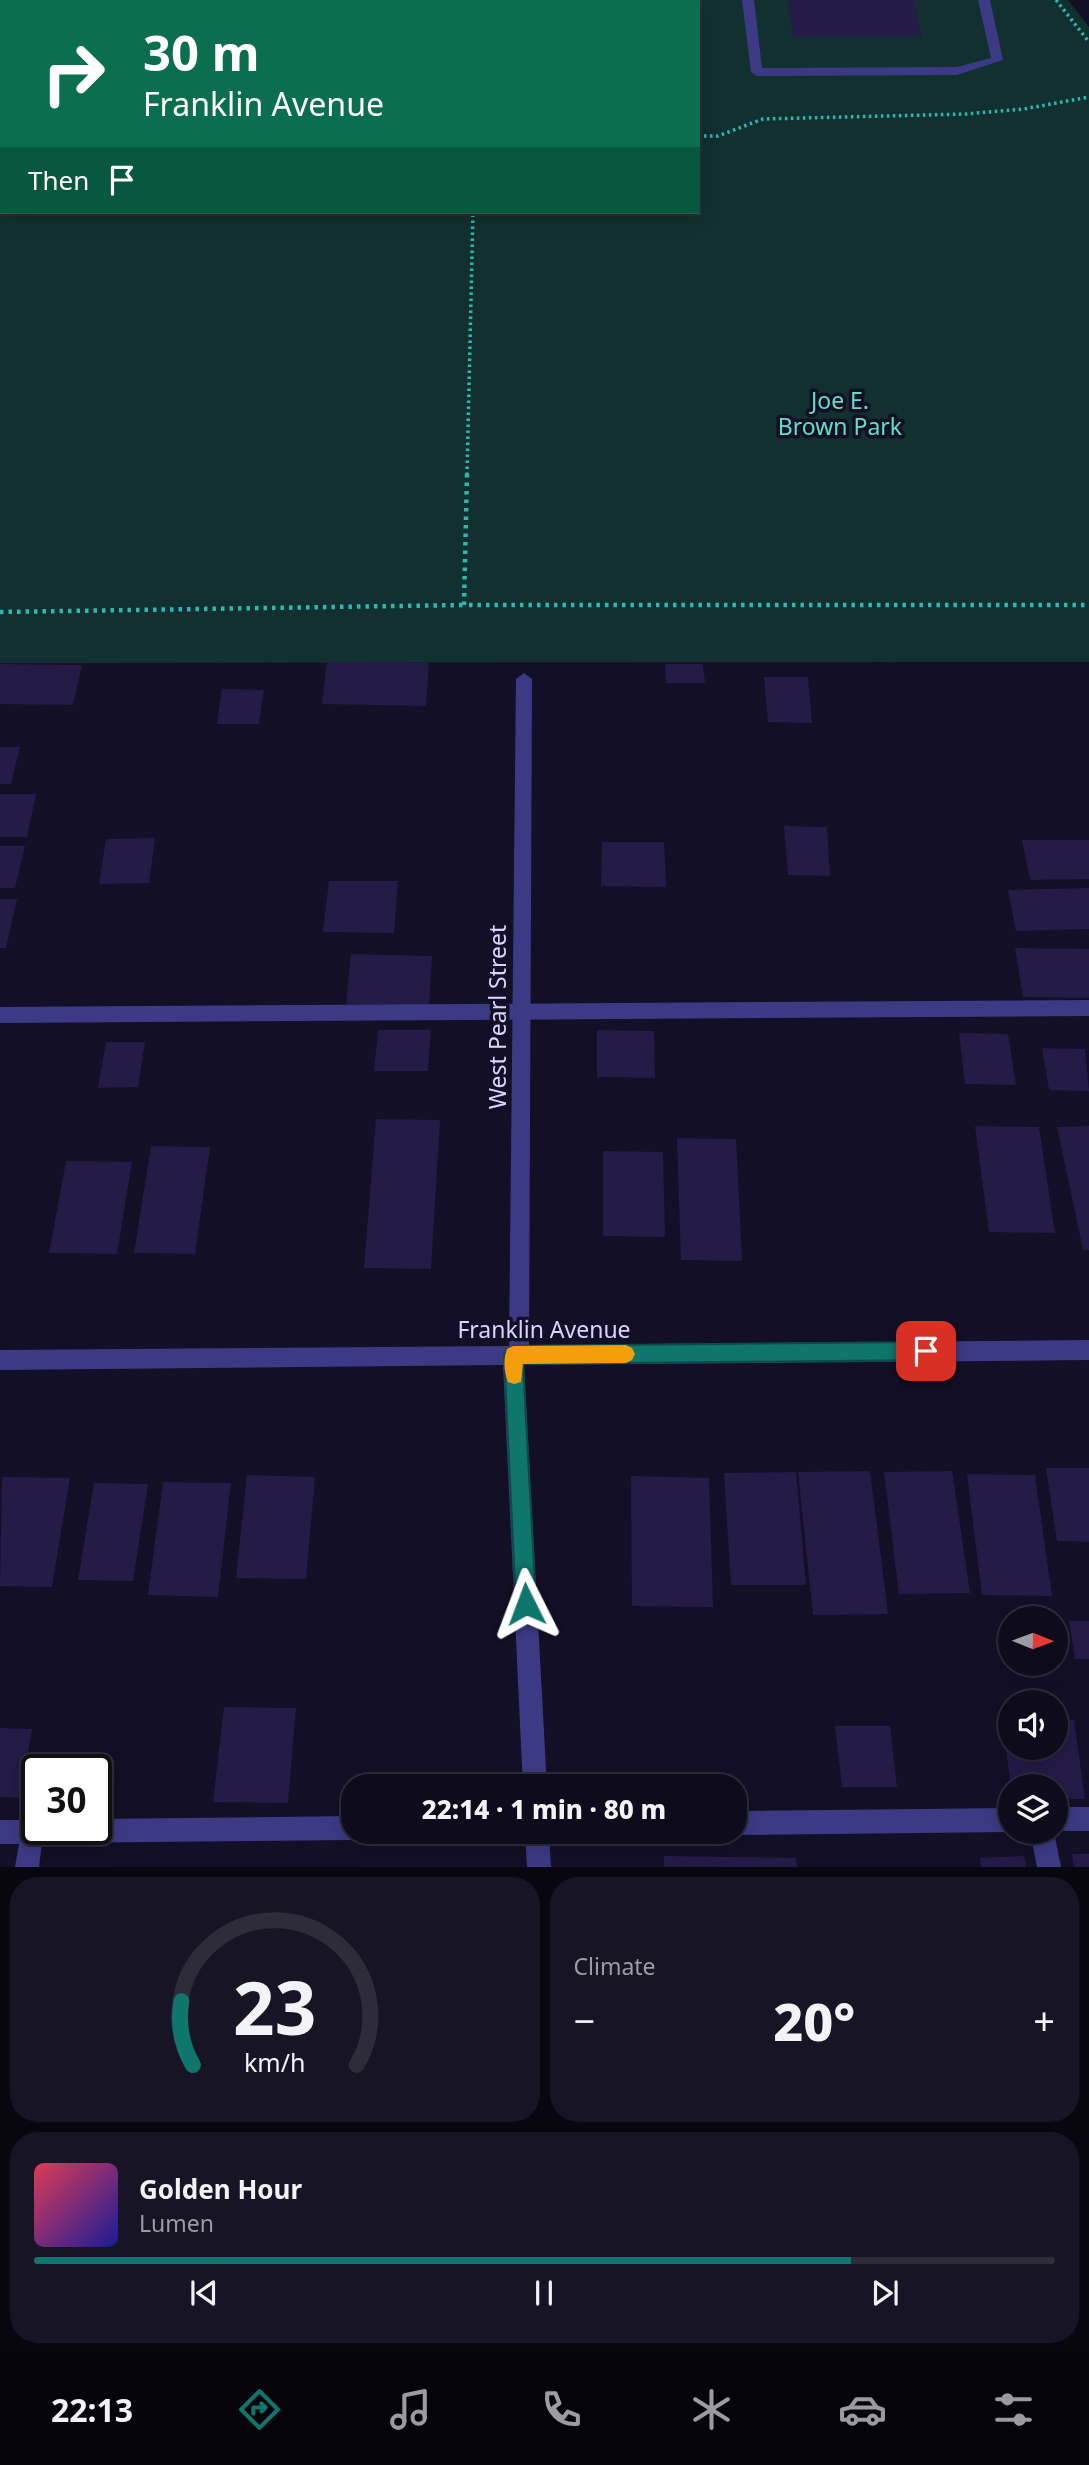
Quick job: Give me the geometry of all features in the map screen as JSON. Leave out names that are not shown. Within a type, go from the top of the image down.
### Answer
[{"type":"street","points":[[748,0],[757,72],[957,71],[997,60],[984,0]]},
{"type":"street","name":"West Pearl Street","points":[[524,679],[516,1355],[534,1774]]},
{"type":"street","points":[[0,1014],[1089,1008]]},
{"type":"street","name":"Franklin Avenue","points":[[0,1360],[1089,1350]]},
{"type":"street","points":[[1068,1819],[1089,1819]]},
{"type":"street","points":[[747,1823],[998,1820]]},
{"type":"street","points":[[112,1831],[341,1828]]},
{"type":"street","points":[[0,1832],[21,1832]]},
{"type":"street","points":[[538,1844],[539,1867]]},
{"type":"street","points":[[1044,1844],[1049,1867]]},
{"type":"street","points":[[27,1867],[30,1845]]},
{"type":"path","points":[[1056,0],[1089,42]]},
{"type":"path","points":[[700,136],[718,136],[763,119],[966,114],[1024,109],[1089,97]]},
{"type":"path","points":[[464,605],[473,214]]},
{"type":"path","points":[[0,612],[464,605],[1089,605]]},
{"type":"green space","name":"Joe E. Brown Park","points":[[700,0],[1068,0],[1089,27],[1089,662],[0,663],[0,214],[700,214]]},
{"type":"building","points":[[787,0],[914,0],[922,37],[793,37]]},
{"type":"building","points":[[327,662],[429,663],[426,706],[322,704]]},
{"type":"building","points":[[0,664],[82,665],[73,705],[0,704]]},
{"type":"building","points":[[665,664],[703,664],[705,683],[666,683]]},
{"type":"building","points":[[764,677],[808,677],[812,723],[768,722]]},
{"type":"building","points":[[222,689],[264,690],[259,724],[217,724]]},
{"type":"building","points":[[0,747],[20,747],[11,784],[0,784]]},
{"type":"building","points":[[0,794],[36,794],[27,837],[0,837]]},
{"type":"building","points":[[784,826],[827,827],[830,876],[788,875]]},
{"type":"building","points":[[155,838],[149,883],[99,884],[106,839]]},
{"type":"building","points":[[1022,840],[1089,840],[1089,879],[1030,880]]},
{"type":"building","points":[[602,842],[664,842],[666,887],[601,886]]},
{"type":"building","points":[[0,846],[25,846],[15,888],[0,888]]},
{"type":"building","points":[[329,881],[398,881],[394,933],[323,932]]},
{"type":"building","points":[[1089,888],[1089,929],[1016,931],[1008,890]]},
{"type":"building","points":[[0,899],[17,899],[6,948],[0,948]]},
{"type":"building","points":[[1015,948],[1089,949],[1089,998],[1023,997]]},
{"type":"building","points":[[351,954],[432,956],[429,1006],[346,1004]]},
{"type":"building","points":[[378,1030],[431,1030],[428,1071],[374,1071]]},
{"type":"building","points":[[597,1030],[654,1031],[655,1078],[597,1077]]},
{"type":"building","points":[[959,1033],[1008,1034],[1016,1085],[965,1084]]},
{"type":"building","points":[[106,1042],[145,1042],[138,1087],[98,1088]]},
{"type":"building","points":[[1042,1048],[1085,1049],[1089,1091],[1049,1090]]},
{"type":"building","points":[[376,1119],[440,1120],[431,1269],[364,1268]]},
{"type":"building","points":[[975,1126],[1039,1127],[1055,1233],[989,1232]]},
{"type":"building","points":[[1089,1126],[1089,1250],[1083,1250],[1057,1127]]},
{"type":"building","points":[[677,1138],[736,1139],[742,1261],[681,1260]]},
{"type":"building","points":[[151,1146],[210,1147],[195,1254],[134,1253]]},
{"type":"building","points":[[603,1151],[663,1152],[665,1237],[603,1236]]},
{"type":"building","points":[[66,1161],[132,1162],[117,1254],[49,1253]]},
{"type":"building","points":[[1046,1468],[1089,1468],[1089,1542],[1057,1541]]},
{"type":"building","points":[[870,1471],[888,1614],[813,1615],[798,1472]]},
{"type":"building","points":[[952,1471],[970,1593],[899,1594],[884,1472]]},
{"type":"building","points":[[796,1472],[806,1585],[731,1585],[724,1473]]},
{"type":"building","points":[[967,1474],[1035,1475],[1052,1596],[982,1595]]},
{"type":"building","points":[[247,1475],[315,1477],[306,1579],[236,1578]]},
{"type":"building","points":[[631,1476],[709,1478],[713,1607],[632,1606]]},
{"type":"building","points":[[2,1477],[70,1478],[52,1587],[0,1586]]},
{"type":"building","points":[[163,1482],[231,1483],[218,1597],[148,1595]]},
{"type":"building","points":[[94,1483],[148,1484],[133,1581],[78,1580]]},
{"type":"building","points":[[1069,1621],[1089,1621],[1089,1659],[1075,1659]]},
{"type":"building","points":[[224,1707],[296,1708],[288,1803],[213,1802]]},
{"type":"building","points":[[1068,1720],[1074,1720],[1085,1799],[1068,1799],[1068,1774],[1009,1774],[1007,1760],[1068,1760]]},
{"type":"building","points":[[835,1726],[890,1726],[897,1787],[842,1787]]},
{"type":"building","points":[[0,1728],[32,1729],[28,1754],[21,1754],[21,1798],[0,1797]]},
{"type":"building","points":[[1072,1854],[1089,1854],[1089,1867],[1074,1867]]},
{"type":"building","points":[[664,1856],[796,1858],[797,1867],[664,1867]]},
{"type":"building","points":[[1024,1856],[1026,1867],[981,1867],[980,1858]]},
{"type":"slow traffic","points":[[514,1375],[513,1355],[626,1354]]},
{"type":"route","points":[[526,1604],[513,1355],[926,1351]]}]
